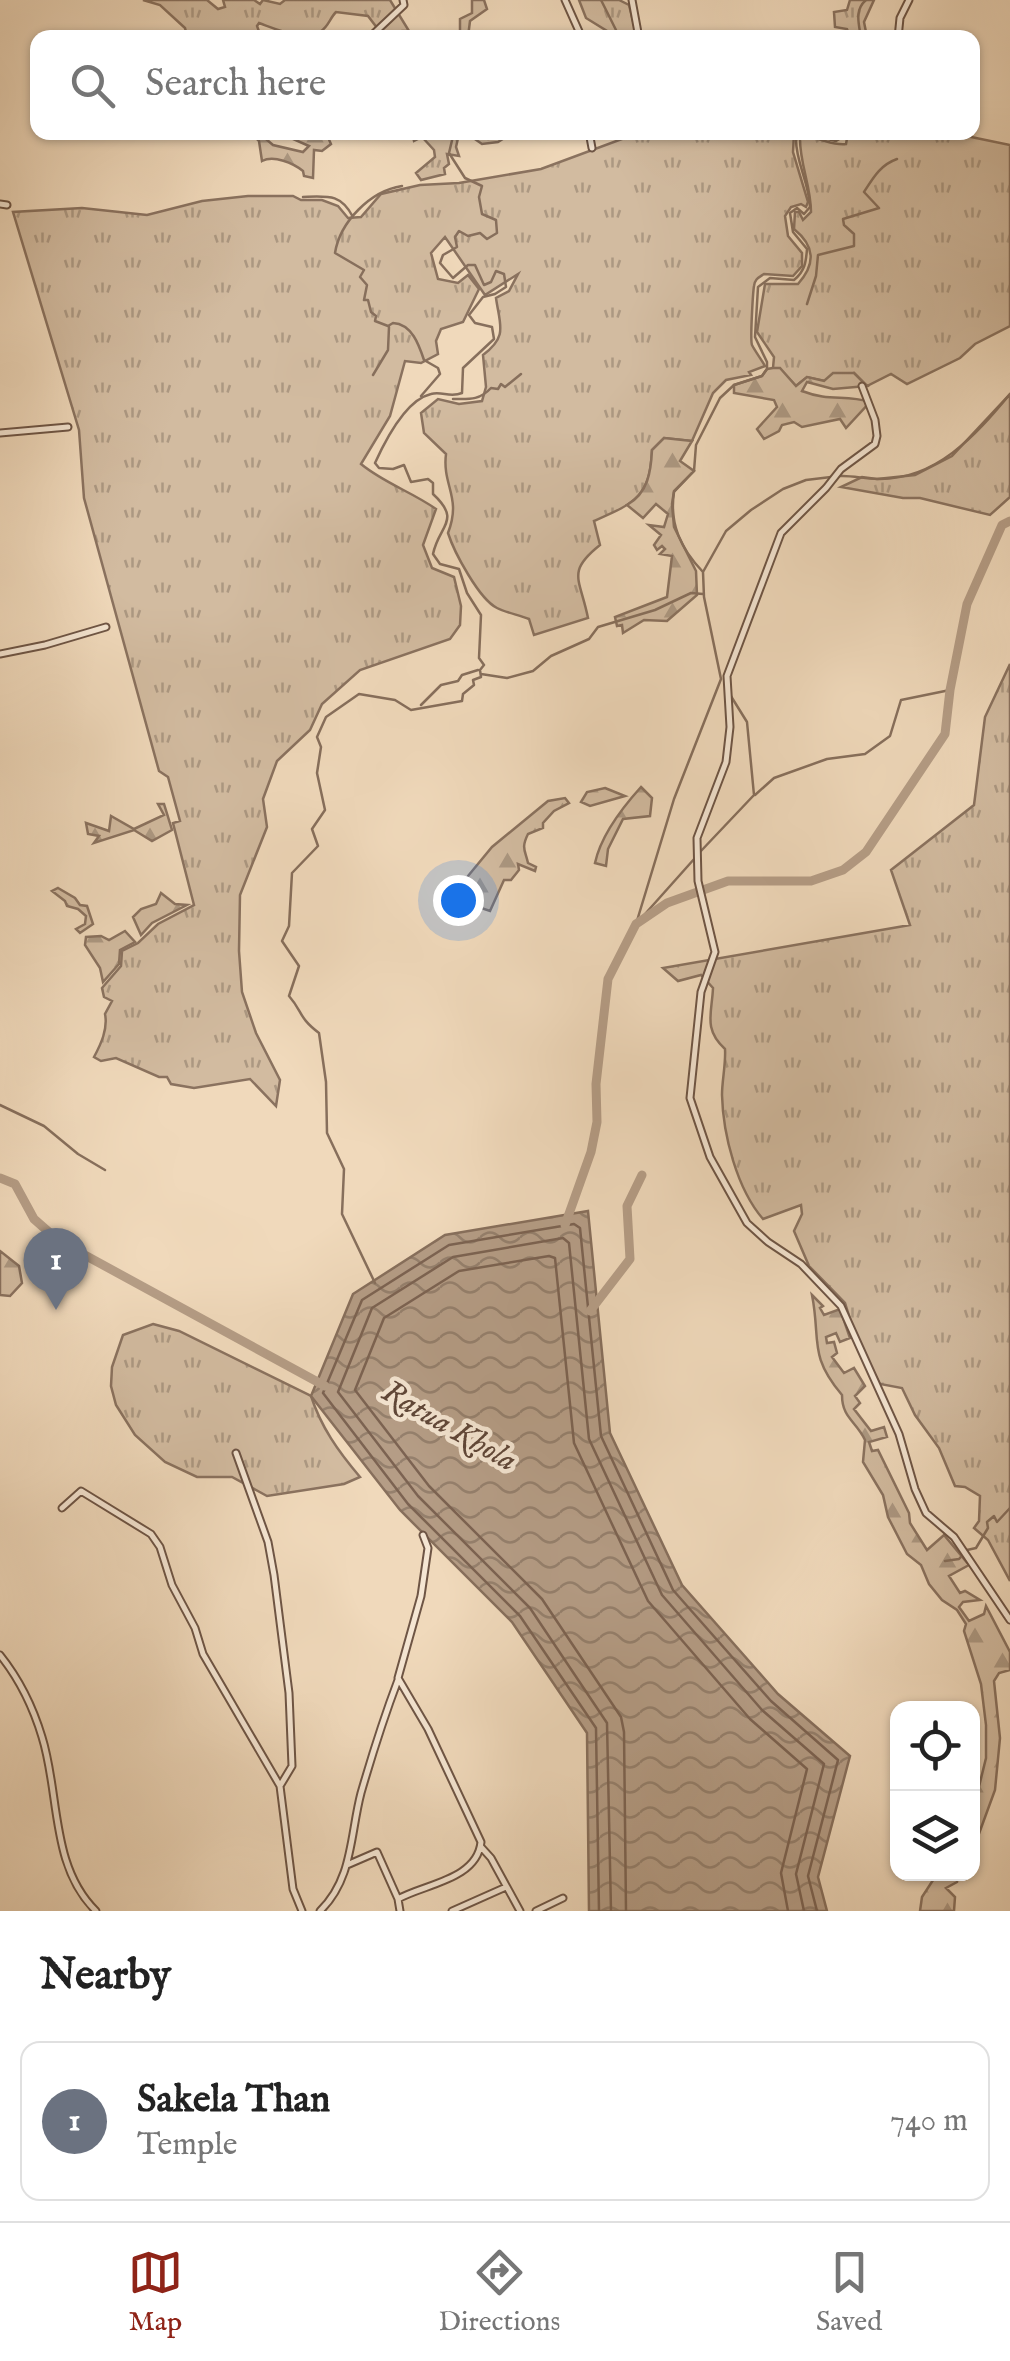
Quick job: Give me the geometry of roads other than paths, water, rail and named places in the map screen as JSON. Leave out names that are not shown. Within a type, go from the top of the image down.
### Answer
[{"type":"street","points":[[377,30],[404,5],[403,0]]},
{"type":"street","points":[[566,0],[579,30]]},
{"type":"street","points":[[632,0],[638,30]]},
{"type":"street","points":[[899,30],[908,0]]},
{"type":"street","points":[[590,140],[592,148]]},
{"type":"street","points":[[862,386],[878,436],[781,533],[728,676],[730,727],[726,762],[696,838],[698,881],[715,952],[701,992],[690,1098],[710,1157],[746,1223],[802,1264],[838,1300],[899,1434],[914,1489],[926,1514],[954,1538],[1010,1620]]},
{"type":"street","points":[[0,434],[68,427]]},
{"type":"street","points":[[0,654],[106,627]]},
{"type":"street","points":[[236,1453],[268,1542],[274,1575],[292,1766],[280,1786]]},
{"type":"street","points":[[62,1508],[81,1491],[151,1534],[160,1547],[172,1585],[190,1617],[203,1654],[280,1786],[293,1889],[302,1911]]},
{"type":"street","points":[[320,1911],[339,1890],[359,1800],[421,1596],[428,1548],[423,1535]]},
{"type":"street","points":[[0,1655],[19,1679],[43,1739],[73,1885],[96,1911]]},
{"type":"street","points":[[398,1678],[428,1729],[481,1847],[520,1911]]},
{"type":"street","points":[[398,1899],[440,1885],[476,1858],[481,1847]]},
{"type":"street","points":[[347,1865],[377,1852],[400,1911]]},
{"type":"street","points":[[452,1911],[506,1887]]},
{"type":"street","points":[[536,1911],[563,1898]]},
{"type":"water","points":[[588,1211],[610,1433],[682,1585],[778,1694],[850,1756],[818,1877],[827,1911],[589,1911],[587,1733],[512,1622],[400,1510],[311,1396],[353,1294],[445,1235]]},
{"type":"waterway","points":[[601,0],[616,30]]},
{"type":"waterway","points":[[860,30],[859,13],[866,0]]},
{"type":"waterway","points":[[375,1283],[342,1214],[344,1169],[327,1133],[326,1082],[319,1033],[289,996],[299,966],[282,941],[289,926],[292,873],[318,846],[312,829],[325,810],[317,773],[321,747],[317,737],[326,717],[359,694],[395,700],[411,710],[462,701],[463,694],[474,685],[473,680],[481,677],[484,665],[479,658],[481,615],[467,593],[459,569],[440,564],[433,554],[447,517],[442,503],[433,494],[433,483],[428,479],[411,482],[404,465],[393,469],[379,468],[375,463],[397,422],[413,404],[431,394],[462,393],[463,368],[494,339],[492,327],[475,323],[469,315],[483,297],[506,287],[504,274],[496,271],[491,282],[484,285],[475,265],[468,265],[453,278],[440,263],[443,255],[457,247],[455,237],[459,231],[468,236],[480,233],[487,239],[497,233],[496,220],[482,214],[482,186],[465,178],[449,153],[452,140]]},
{"type":"waterway","points":[[703,572],[678,535],[673,515],[674,492],[694,471],[696,445],[720,398],[734,385],[762,376],[767,369],[755,337],[758,287],[770,278],[794,280],[804,266],[807,249],[793,232],[790,213],[797,208],[804,214],[810,207],[796,140]]},
{"type":"waterway","points":[[832,140],[838,140]]},
{"type":"waterway","points":[[807,304],[818,255],[854,246],[854,234],[843,219],[879,208],[864,192],[881,168],[897,159]]},
{"type":"waterway","points":[[402,186],[379,194],[358,210],[343,230],[335,253],[364,270],[360,277],[367,285],[364,300],[368,300],[375,321],[405,327],[414,336],[424,360],[438,368],[440,374],[421,396]]},
{"type":"waterway","points":[[303,197],[333,198],[344,204],[353,217]]},
{"type":"waterway","points":[[373,375],[388,350],[389,327]]},
{"type":"waterway","points":[[453,399],[478,397],[501,384],[505,387],[521,374]]},
{"type":"waterway","points":[[839,476],[899,477],[936,464],[968,440],[1010,394]]},
{"type":"waterway","points":[[636,924],[674,799],[721,679],[704,597],[703,572],[726,531],[751,510],[783,489],[806,480],[831,477]]},
{"type":"waterway","points":[[565,1225],[591,1152],[597,1122],[596,1084],[608,979],[636,924],[667,903],[728,881],[811,881],[843,870],[866,852],[945,734],[967,604],[1002,525],[1010,521]]},
{"type":"waterway","points":[[481,674],[507,678],[533,671],[551,656],[589,639],[598,627],[655,610],[691,593],[703,594]]},
{"type":"waterway","points":[[421,705],[441,685],[478,670]]},
{"type":"waterway","points":[[755,795],[774,778],[827,759],[865,754],[890,736],[901,700],[950,690]]},
{"type":"waterway","points":[[700,852],[754,795],[747,722],[729,693]]},
{"type":"waterway","points":[[637,923],[695,858]]},
{"type":"waterway","points":[[0,1105],[44,1126],[105,1170]]},
{"type":"waterway","points":[[590,1311],[630,1259],[627,1206],[642,1175]]},
{"type":"waterway","name":"Ratua Khola","points":[[0,1178],[15,1184],[34,1219],[59,1241],[325,1386]]},
{"type":"waterway","points":[[945,1561],[959,1559],[967,1550],[976,1548],[988,1528],[987,1522],[994,1516],[997,1522],[1010,1508]]},
{"type":"place","name":"Sakela Than","points":[[56,1310]]}]
